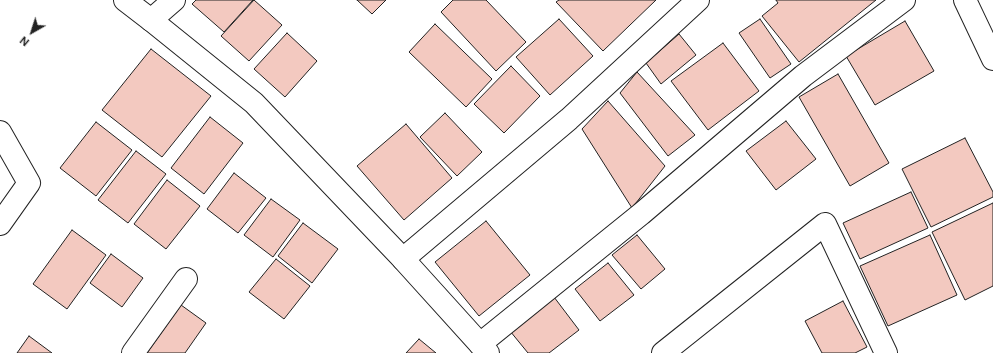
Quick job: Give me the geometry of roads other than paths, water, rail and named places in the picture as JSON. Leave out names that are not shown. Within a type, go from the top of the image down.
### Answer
[{"type":"street","points":[[125,0],[254,104],[403,259],[484,348],[802,76],[904,0]]},
{"type":"street","points":[[151,20],[174,0]]},
{"type":"street","points":[[403,259],[569,119],[698,0]]},
{"type":"street","points":[[964,0],[993,59]]},
{"type":"street","points":[[0,132],[29,183],[0,224]]},
{"type":"street","points":[[663,353],[825,224],[886,353]]},
{"type":"street","points":[[133,353],[186,279]]}]
